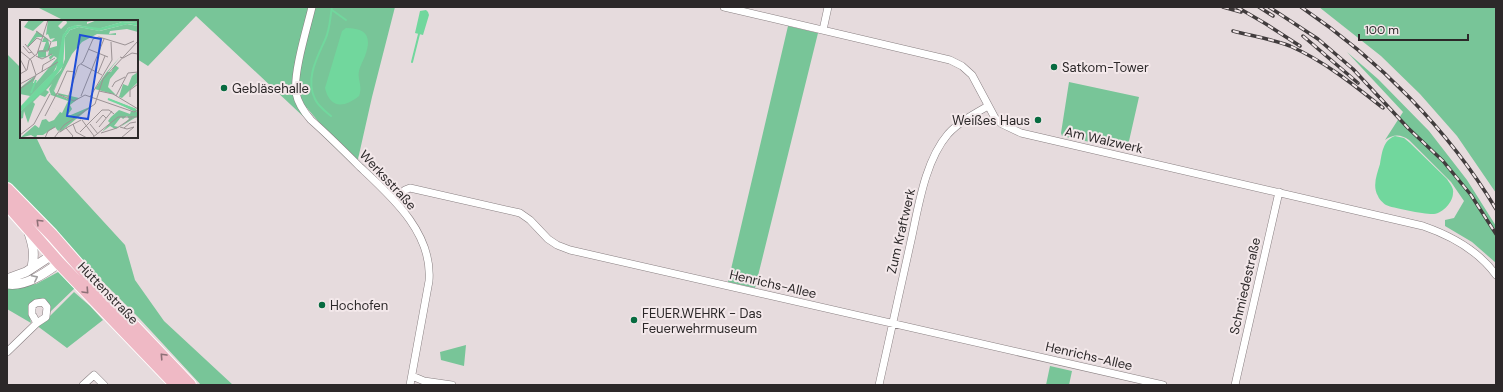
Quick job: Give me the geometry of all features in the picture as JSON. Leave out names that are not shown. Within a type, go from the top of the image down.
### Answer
[{"type":"main road","name":"Hüttenstraße","points":[[7,189],[52,235],[65,251],[190,385]]},
{"type":"main road","points":[[7,204],[56,259],[65,251]]},
{"type":"main road","name":"Hüttenstraße","points":[[56,259],[176,385]]},
{"type":"street","name":"Werksstraße","points":[[312,7],[296,79],[296,92],[302,109],[311,120],[393,199],[406,215],[419,236],[426,252],[429,282],[410,385]]},
{"type":"street","name":"Am Walzwerk","points":[[724,7],[950,60],[962,66],[972,74],[995,118],[1002,124],[1021,133],[1409,222],[1438,231],[1459,241],[1477,254],[1496,275]]},
{"type":"street","points":[[823,30],[828,7]]},
{"type":"street","name":"Zum Kraftwerk","points":[[879,385],[930,165],[948,134],[962,122],[988,106]]},
{"type":"street","name":"Henrichs-Allee","points":[[393,199],[410,188],[420,189],[520,213],[530,220],[548,239],[557,245],[570,250],[1163,385]]},
{"type":"street","name":"Schmiedestraße","points":[[1234,385],[1279,192]]},
{"type":"street","points":[[25,224],[34,247],[35,256],[32,268]]},
{"type":"street","points":[[7,279],[56,259]]},
{"type":"street","name":"Hüttenstraße","points":[[7,284],[28,282],[46,272],[56,259]]},
{"type":"street","points":[[7,352],[37,323]]},
{"type":"street","points":[[83,385],[94,375],[104,385]]},
{"type":"street","points":[[412,376],[424,381],[452,385]]},
{"type":"shaded area","points":[[37,7],[395,7],[356,168],[318,131],[323,127],[307,108],[307,120],[196,16],[148,66],[138,60],[138,20],[63,20]]},
{"type":"shaded area","points":[[1319,7],[1496,7],[1496,193],[1457,136],[1420,94],[1381,56]]},
{"type":"shaded area","points":[[426,10],[429,15],[423,35],[415,33],[420,11]]},
{"type":"shaded area","points":[[788,26],[818,33],[755,288],[728,282]]},
{"type":"shaded area","points":[[346,28],[353,28],[363,32],[368,39],[368,44],[359,71],[359,96],[348,103],[338,104],[330,100],[325,88],[342,31]]},
{"type":"shaded area","points":[[1347,52],[1378,79],[1429,131],[1467,180],[1496,226],[1496,263],[1472,242],[1445,226],[1445,220],[1454,218],[1464,201],[1451,182],[1409,140],[1397,136],[1385,140],[1403,112]]},
{"type":"shaded area","points":[[7,54],[20,67],[20,138],[36,138],[47,160],[125,245],[135,280],[164,321],[233,385],[201,385],[139,318],[81,260],[7,181]]},
{"type":"shaded area","points":[[1069,82],[1139,97],[1127,150],[1062,136],[1061,133]]},
{"type":"shaded area","points":[[1395,136],[1404,138],[1447,179],[1453,189],[1453,196],[1441,212],[1430,214],[1395,208],[1386,205],[1381,201],[1375,188],[1376,176],[1382,151],[1388,141]]},
{"type":"shaded area","points":[[60,271],[77,286],[49,313],[39,299],[32,303],[29,308],[31,323],[7,309],[7,287],[36,284]]},
{"type":"shaded area","points":[[74,292],[103,320],[67,348],[36,325],[46,320]]},
{"type":"shaded area","points":[[466,345],[464,366],[441,360],[440,352]]},
{"type":"shaded area","points":[[1050,366],[1072,371],[1069,385],[1046,385]]},
{"type":"waterway","points":[[331,116],[316,102],[311,84],[313,69],[327,36],[332,7]]},
{"type":"waterway","points":[[332,10],[346,20]]},
{"type":"waterway","points":[[412,62],[419,34]]},
{"type":"railway","points":[[1223,7],[1241,12]]},
{"type":"railway","points":[[1237,7],[1300,46]]},
{"type":"railway","points":[[1259,7],[1273,16]]},
{"type":"railway","points":[[1269,7],[1318,39],[1353,69],[1408,128],[1443,161],[1471,195],[1496,234]]},
{"type":"railway","points":[[1301,7],[1330,27],[1357,49],[1409,98],[1434,124],[1456,151],[1477,179],[1496,209]]},
{"type":"railway","points":[[1233,31],[1276,41],[1303,52],[1338,74],[1383,108]]},
{"type":"railway","points":[[1303,36],[1358,83]]},
{"type":"place","name":"Satkom-Tower","points":[[1054,67]]},
{"type":"place","name":"Gebläsehalle","points":[[224,88]]},
{"type":"place","name":"Weißes Haus","points":[[1038,120]]},
{"type":"place","name":"Hochofen","points":[[322,305]]},
{"type":"place","name":"FEUER.WEHRK - Das Feuerwehrmuseum","points":[[634,320]]}]
